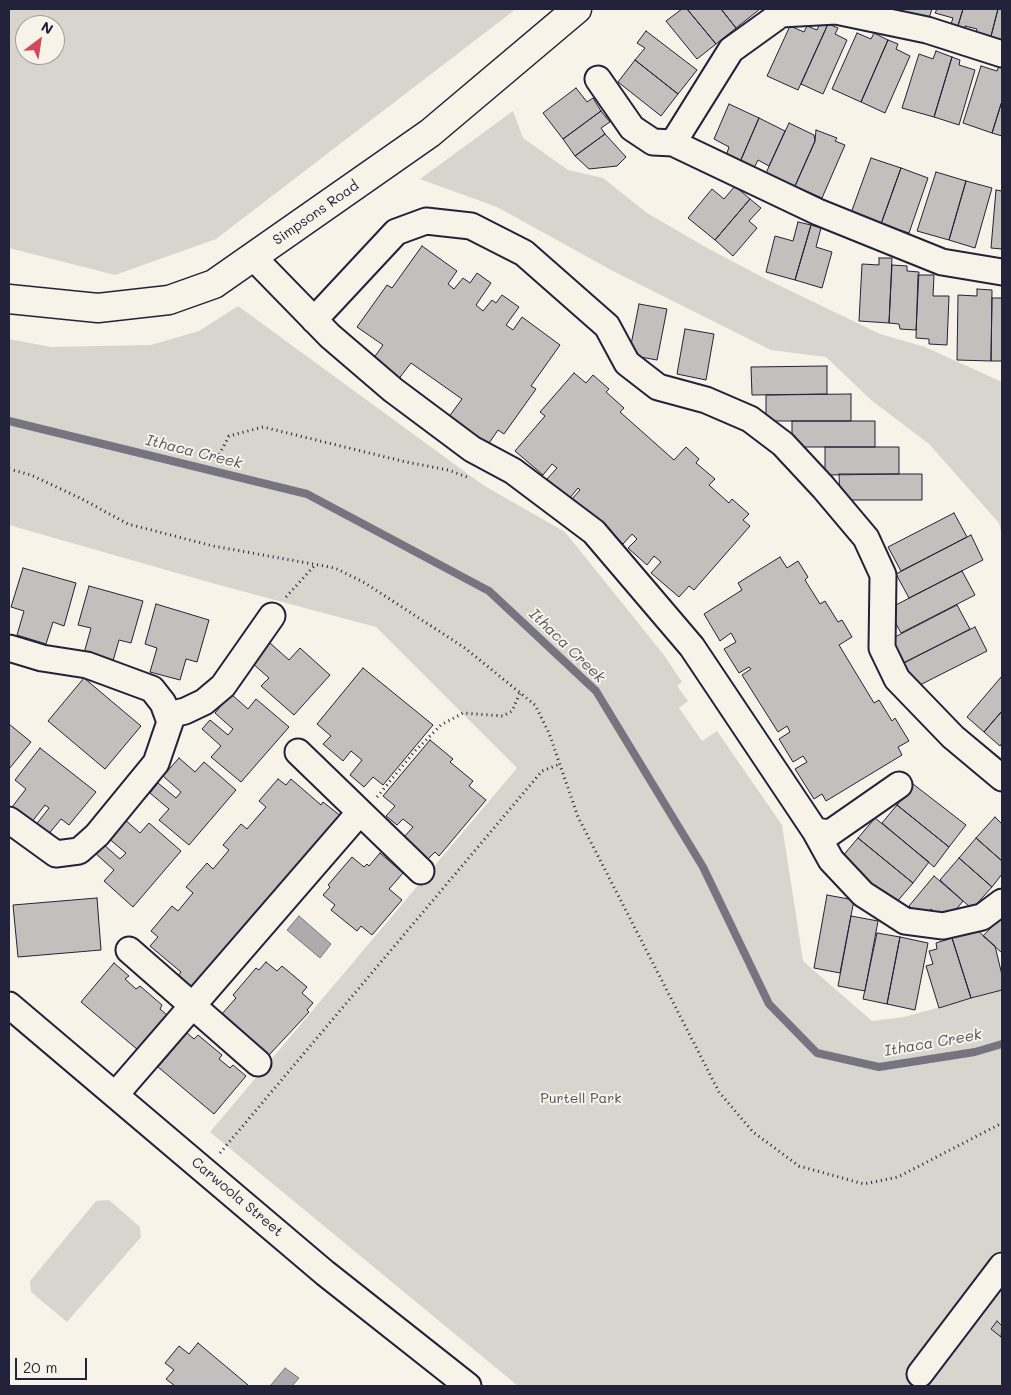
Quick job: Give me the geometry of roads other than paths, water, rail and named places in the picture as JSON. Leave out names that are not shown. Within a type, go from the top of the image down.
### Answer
[{"type":"main road","name":"Simpsons Road","points":[[9,300],[98,308],[170,300],[214,284],[430,133],[577,9]]},
{"type":"street","points":[[673,143],[731,50],[782,14],[836,10],[927,30],[1002,54]]},
{"type":"street","points":[[598,79],[632,128],[653,142],[673,143],[818,212],[942,262],[1002,272]]},
{"type":"street","points":[[314,320],[396,232],[426,220],[471,226],[524,253],[607,326],[627,363],[658,387],[706,400],[750,419],[783,444],[823,487],[866,538],[883,575],[882,648],[897,679],[953,737],[1002,778]]},
{"type":"street","points":[[253,258],[314,320],[393,390],[472,449],[513,472],[594,532],[692,647],[815,831],[831,860],[863,894],[905,921],[943,926],[982,917],[1002,902]]},
{"type":"street","points":[[169,715],[185,711],[204,702],[223,686],[272,616]]},
{"type":"street","points":[[9,648],[42,658],[87,666],[129,679],[152,689],[163,703],[170,722],[156,763],[97,835],[79,851],[56,854],[9,820]]},
{"type":"street","points":[[298,752],[421,871]]},
{"type":"street","points":[[815,831],[830,833],[899,785]]},
{"type":"street","points":[[116,1094],[362,813]]},
{"type":"street","points":[[129,950],[258,1062]]},
{"type":"street","name":"Carwoola Street","points":[[9,1005],[325,1273],[468,1386]]},
{"type":"street","points":[[920,1374],[1002,1266]]},
{"type":"waterway","name":"Ithaca Creek","points":[[9,421],[307,494],[489,591],[596,691],[703,867],[769,1004],[817,1053],[879,1067],[975,1052],[1002,1044]]},
{"type":"park label","name":"Purtell Park","points":[[581,1099]]}]
